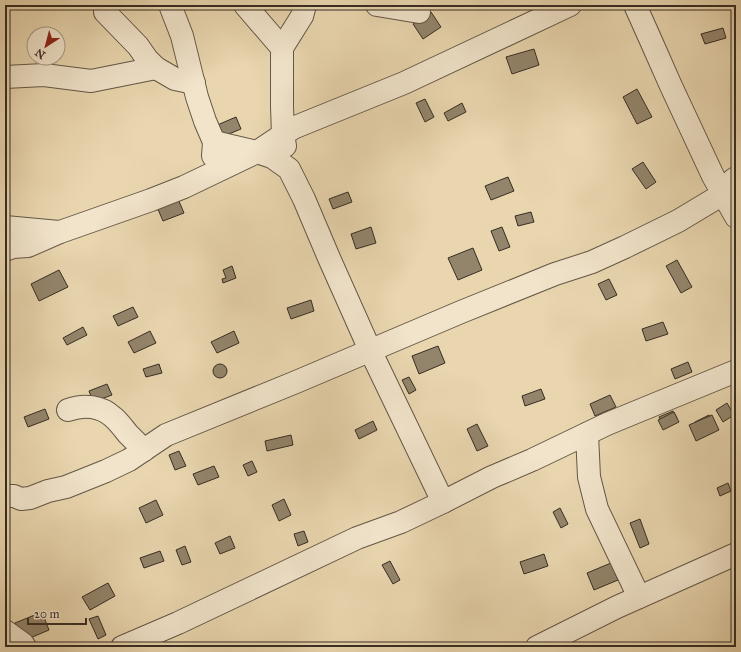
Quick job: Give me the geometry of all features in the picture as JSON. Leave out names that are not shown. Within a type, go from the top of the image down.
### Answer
[{"type":"street","points":[[170,5],[182,36],[197,97],[214,142],[212,174]]},
{"type":"street","points":[[245,5],[282,48]]},
{"type":"street","points":[[305,5],[302,16],[282,48],[283,135],[289,169],[304,199],[370,350],[443,502]]},
{"type":"street","points":[[378,5],[419,12]]},
{"type":"street","points":[[5,250],[13,247],[28,246],[60,232],[184,187],[257,152],[293,128],[404,83],[570,5]]},
{"type":"street","points":[[634,5],[670,86],[713,176],[736,217]]},
{"type":"street","points":[[105,12],[138,46],[147,59],[156,68],[175,79],[194,83]]},
{"type":"street","points":[[5,77],[44,75],[91,80],[156,68]]},
{"type":"street","points":[[214,142],[272,157],[289,169]]},
{"type":"street","points":[[5,496],[14,496],[21,499],[30,498],[48,491],[66,487],[129,460],[166,435],[548,277],[592,262],[678,221],[723,194],[736,178]]},
{"type":"street","points":[[5,226],[60,232]]},
{"type":"street","points":[[122,647],[178,623],[357,538],[401,522],[492,477],[587,434],[736,371]]},
{"type":"street","points":[[68,410],[78,407],[96,408],[105,412],[114,418],[144,450]]},
{"type":"street","points":[[587,434],[589,477],[597,509],[639,597]]},
{"type":"street","points":[[537,647],[639,597],[736,554]]},
{"type":"street","points":[[5,631],[26,647]]},
{"type":"building","points":[[431,12],[441,27],[423,39],[413,24]]},
{"type":"building","points":[[723,28],[726,38],[705,44],[701,34]]},
{"type":"building","points":[[534,49],[539,65],[512,74],[506,57]]},
{"type":"building","points":[[637,89],[652,117],[637,124],[623,97]]},
{"type":"building","points":[[425,99],[434,117],[425,122],[416,103]]},
{"type":"building","points":[[462,103],[466,112],[448,121],[444,113]]},
{"type":"building","points":[[236,117],[241,129],[219,138],[215,126]]},
{"type":"building","points":[[643,162],[656,182],[646,189],[632,169]]},
{"type":"building","points":[[508,177],[514,191],[491,200],[485,186]]},
{"type":"building","points":[[348,192],[352,202],[333,209],[329,199]]},
{"type":"building","points":[[178,199],[184,213],[163,221],[157,207]]},
{"type":"building","points":[[531,212],[534,222],[518,226],[515,216]]},
{"type":"building","points":[[371,227],[376,243],[356,249],[351,234]]},
{"type":"building","points":[[502,227],[510,247],[499,251],[491,231]]},
{"type":"building","points":[[473,248],[482,270],[458,280],[448,258]]},
{"type":"building","points":[[677,260],[692,287],[681,293],[666,266]]},
{"type":"building","points":[[232,266],[236,278],[223,283],[222,279],[226,278],[223,270]]},
{"type":"building","points":[[59,270],[68,287],[39,301],[31,284]]},
{"type":"building","points":[[609,279],[617,295],[606,300],[598,284]]},
{"type":"building","points":[[311,300],[314,311],[291,319],[287,308]]},
{"type":"building","points":[[133,307],[138,317],[118,326],[113,316]]},
{"type":"building","points":[[663,322],[668,334],[646,341],[642,329]]},
{"type":"building","points":[[83,327],[87,335],[67,345],[63,338]]},
{"type":"building","points":[[150,331],[156,343],[134,353],[128,342]]},
{"type":"building","points":[[234,331],[239,343],[217,353],[211,342]]},
{"type":"building","points":[[438,346],[445,363],[419,374],[412,356]]},
{"type":"building","points":[[688,362],[692,372],[675,379],[671,369]]},
{"type":"building","points":[[159,364],[162,373],[146,377],[143,369]]},
{"type":"building","points":[[220,364],[225,366],[227,371],[225,376],[220,378],[215,376],[213,371],[215,366]]},
{"type":"building","points":[[409,377],[416,390],[409,394],[402,380]]},
{"type":"building","points":[[107,384],[112,395],[93,402],[89,391]]},
{"type":"building","points":[[541,389],[545,399],[525,406],[522,396]]},
{"type":"building","points":[[610,395],[616,407],[595,416],[590,404]]},
{"type":"building","points":[[727,403],[734,415],[723,422],[716,410]]},
{"type":"building","points":[[45,409],[49,419],[28,427],[24,417]]},
{"type":"building","points":[[673,411],[677,418],[663,424],[659,417]]},
{"type":"building","points":[[674,412],[679,422],[663,430],[658,420]]},
{"type":"building","points":[[709,415],[716,429],[702,436],[695,422]]},
{"type":"building","points":[[712,415],[719,430],[696,441],[689,425]]},
{"type":"building","points":[[373,421],[377,430],[359,439],[355,430]]},
{"type":"building","points":[[477,424],[488,446],[477,451],[467,429]]},
{"type":"building","points":[[291,435],[293,445],[267,451],[265,441]]},
{"type":"building","points":[[179,451],[186,466],[175,470],[169,455]]},
{"type":"building","points":[[252,461],[257,472],[248,476],[243,465]]},
{"type":"building","points":[[214,466],[219,477],[198,485],[193,474]]},
{"type":"building","points":[[728,483],[731,491],[720,496],[717,488]]},
{"type":"building","points":[[284,499],[291,515],[279,521],[272,505]]},
{"type":"building","points":[[156,500],[163,515],[146,523],[139,508]]},
{"type":"building","points":[[560,508],[568,524],[561,528],[553,512]]},
{"type":"building","points":[[640,519],[649,544],[640,548],[630,523]]},
{"type":"building","points":[[304,531],[308,542],[298,546],[294,534]]},
{"type":"building","points":[[230,536],[235,548],[220,554],[215,543]]},
{"type":"building","points":[[185,546],[191,562],[182,565],[176,550]]},
{"type":"building","points":[[160,551],[164,561],[144,568],[140,558]]},
{"type":"building","points":[[544,554],[548,566],[524,574],[520,562]]},
{"type":"building","points":[[390,561],[400,580],[393,584],[382,565]]},
{"type":"building","points":[[611,563],[618,580],[594,590],[587,573]]},
{"type":"building","points":[[108,583],[115,596],[90,610],[82,597]]},
{"type":"building","points":[[42,612],[49,630],[23,641],[15,623]]},
{"type":"building","points":[[98,616],[106,635],[98,639],[89,619]]}]
